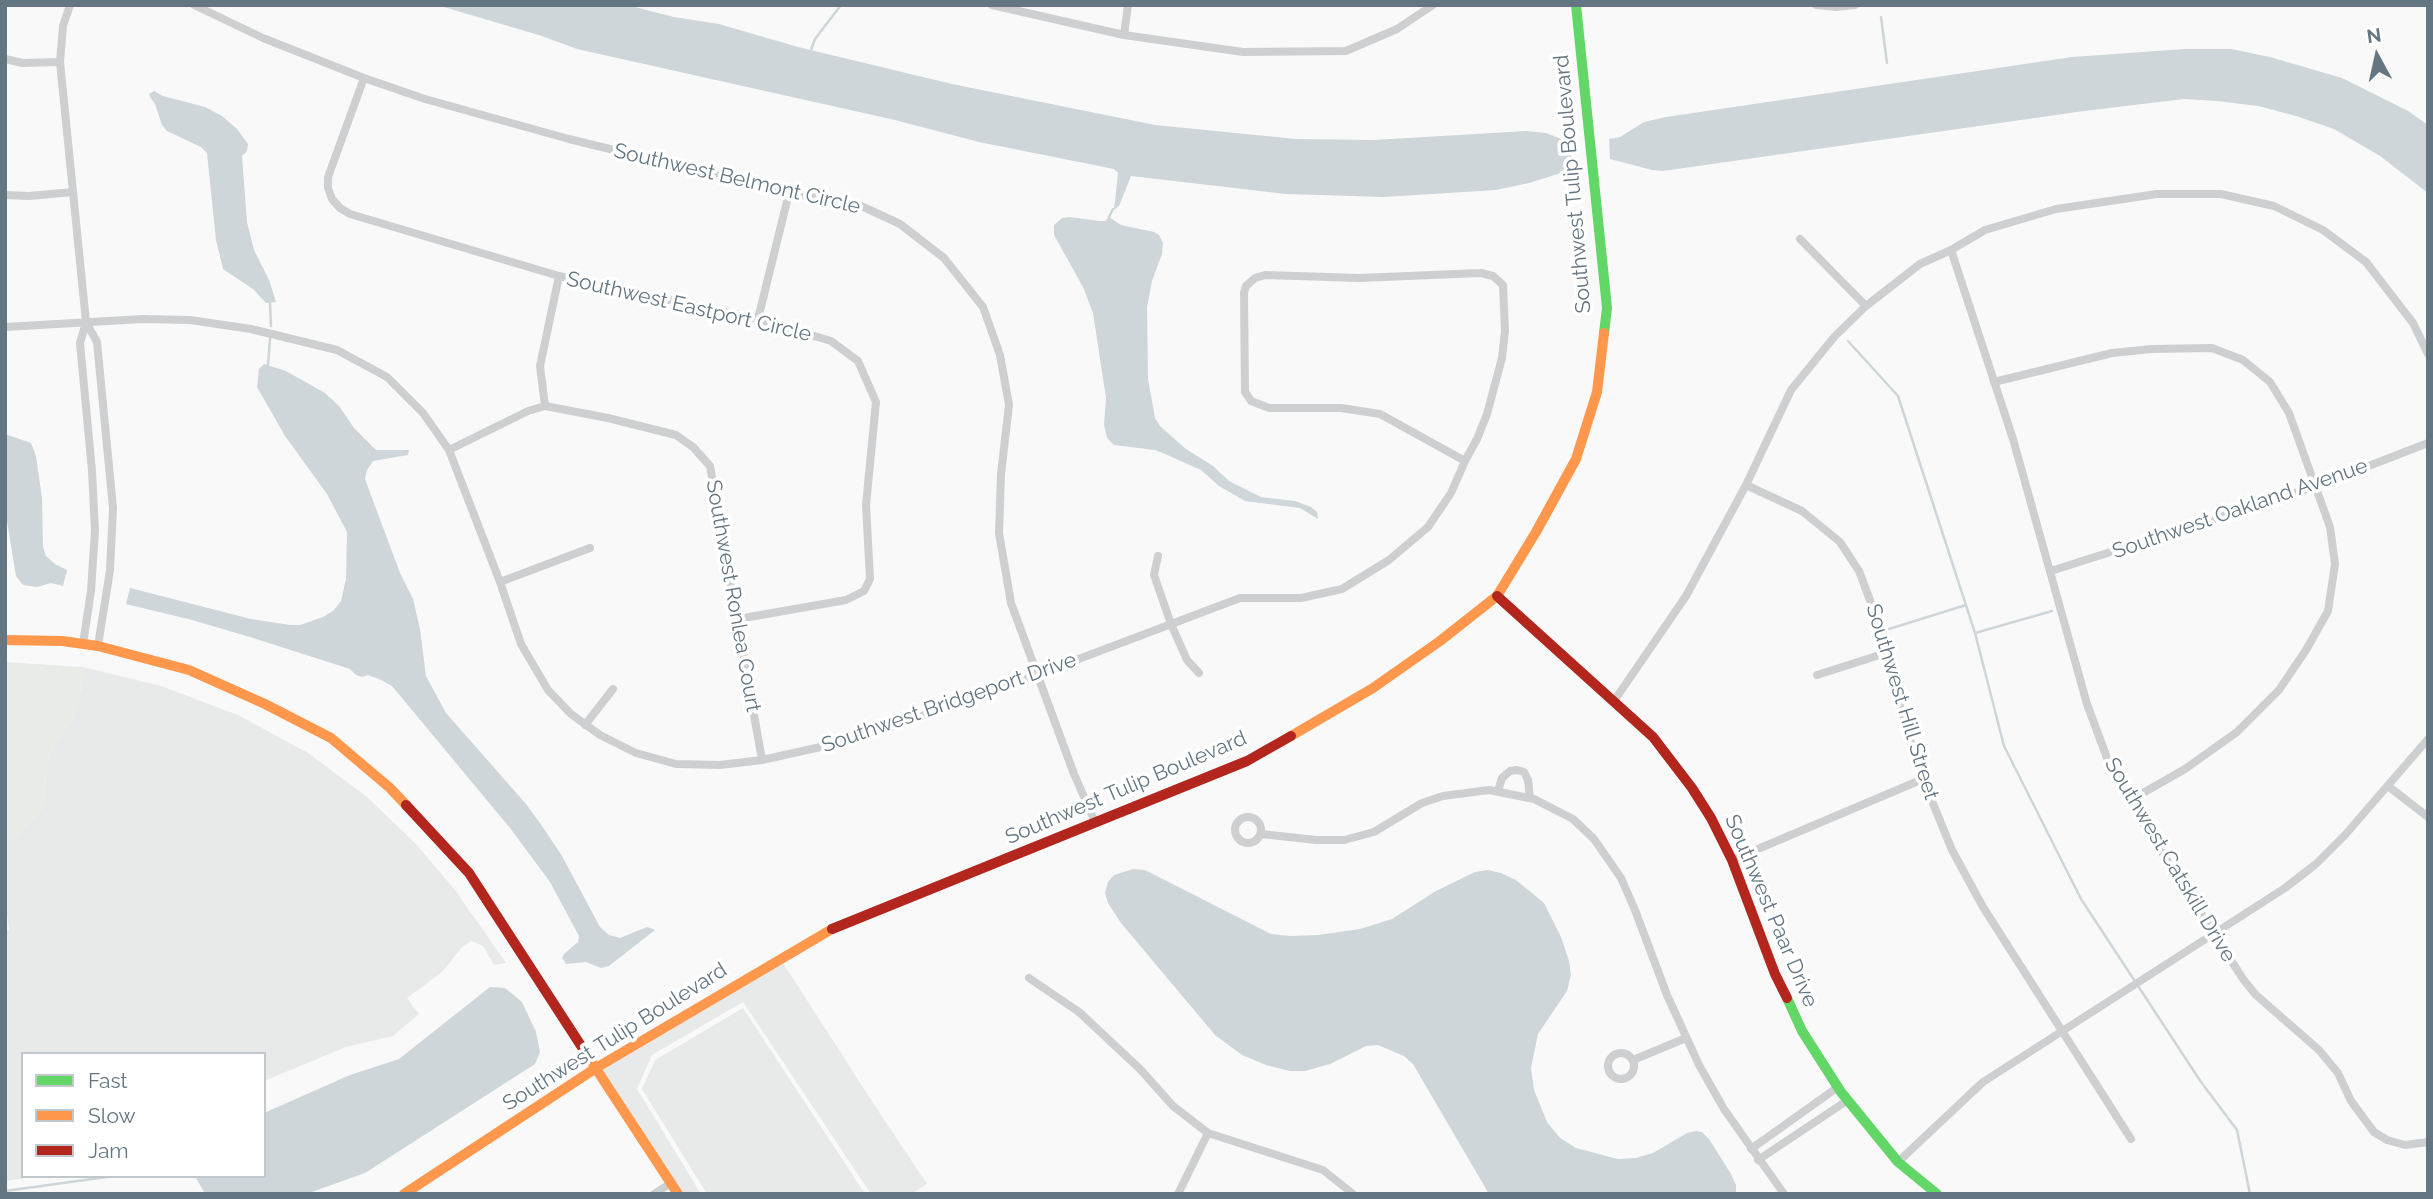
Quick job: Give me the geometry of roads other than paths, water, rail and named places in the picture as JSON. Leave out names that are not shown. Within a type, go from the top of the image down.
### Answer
[{"type":"street","points":[[70,5],[63,26],[60,62],[86,322],[80,343],[95,531],[83,644]]},
{"type":"street","name":"Southwest Belmont Circle","points":[[194,5],[263,38],[425,99],[569,139],[789,193],[859,205],[900,225],[944,258],[983,307],[1000,355],[1009,405],[1001,474],[999,533],[1011,603],[1074,774],[1095,822]]},
{"type":"street","points":[[992,5],[1124,34],[1243,52],[1346,51],[1397,29],[1433,5]]},
{"type":"street","points":[[1124,34],[1128,5]]},
{"type":"street","name":"Southwest Tulip Boulevard","points":[[404,1194],[596,1068],[829,930],[1247,761],[1373,688],[1440,642],[1497,596],[1536,533],[1576,459],[1597,392],[1606,308],[1576,5]]},
{"type":"street","points":[[1816,5],[1855,5]]},
{"type":"street","points":[[5,59],[23,63],[60,62]]},
{"type":"street","name":"Southwest Eastport Circle","points":[[364,78],[328,177],[332,199],[350,214],[559,276],[758,319],[831,341],[858,361],[876,402],[866,505],[870,579],[863,591],[846,600],[738,619]]},
{"type":"street","points":[[5,195],[73,192]]},
{"type":"street","points":[[758,319],[789,193]]},
{"type":"street","points":[[1614,701],[1686,596],[1746,485],[1791,390],[1835,337],[1866,306],[1920,264],[1985,230],[2056,209],[2157,194],[2221,194],[2274,206],[2323,230],[2366,262],[2413,323],[2428,354]]},
{"type":"street","points":[[1800,239],[1866,306]]},
{"type":"street","name":"Southwest Catskill Drive","points":[[1951,250],[2013,439],[2087,704],[2106,758],[2129,801],[2213,934],[2256,995],[2319,1050],[2338,1073],[2351,1101],[2374,1132],[2387,1140],[2405,1144],[2428,1142]]},
{"type":"street","name":"Southwest Bridgeport Drive","points":[[5,327],[143,319],[190,320],[251,329],[337,350],[387,377],[423,413],[449,450],[500,582],[520,644],[537,674],[559,702],[585,725],[615,743],[652,760],[698,766],[762,760],[874,733],[1240,598],[1301,598],[1342,589],[1389,560],[1428,527],[1451,493],[1478,439],[1487,414],[1502,358],[1505,331],[1503,285],[1496,278],[1481,273],[1359,278],[1265,275],[1250,282],[1244,293],[1245,392],[1251,401],[1269,408],[1341,408],[1380,414],[1465,461]]},
{"type":"street","points":[[545,407],[540,366],[559,276]]},
{"type":"street","points":[[86,322],[97,342],[113,508],[110,569],[98,646]]},
{"type":"street","points":[[1994,382],[2112,353],[2212,348],[2243,360],[2270,382],[2289,413],[2317,486],[2330,527],[2335,564],[2328,611],[2306,650],[2278,690],[2237,732],[2185,769],[2129,801]]},
{"type":"street","name":"Southwest Ronlea Court","points":[[449,450],[528,411],[545,407],[557,407],[676,435],[693,447],[710,466],[762,760]]},
{"type":"street","name":"Southwest Oakland Avenue","points":[[2051,571],[2317,486],[2428,443]]},
{"type":"street","name":"Southwest Hill Street","points":[[1746,485],[1802,511],[1840,542],[1859,572],[1923,779],[1952,850],[1983,908],[2131,1139]]},
{"type":"street","points":[[500,582],[590,548]]},
{"type":"street","points":[[1158,556],[1154,575],[1171,624],[1187,660],[1199,673]]},
{"type":"street","name":"Southwest Paar Drive","points":[[1497,596],[1653,737],[1692,788],[1732,860],[1775,974],[1797,1019],[1838,1087],[1898,1162],[1937,1194]]},
{"type":"street","points":[[5,640],[62,641],[98,646],[189,670],[265,704],[331,738],[390,788],[468,873],[678,1194]]},
{"type":"street","points":[[1817,675],[1886,653]]},
{"type":"street","points":[[585,725],[613,689]]},
{"type":"street","points":[[1898,1162],[1983,1082],[2286,888],[2316,864],[2345,835],[2428,739]]},
{"type":"street","points":[[1498,791],[1502,778],[1510,771],[1517,770],[1524,772],[1528,780],[1530,798]]},
{"type":"street","points":[[1732,860],[1923,779]]},
{"type":"street","points":[[2388,786],[2428,817]]},
{"type":"street","points":[[1261,834],[1344,840],[1374,832],[1422,803],[1443,796],[1489,790],[1530,798],[1573,819],[1594,839],[1621,878],[1686,1038],[1724,1109],[1784,1194]]},
{"type":"street","points":[[1029,978],[1079,1012],[1140,1069],[1173,1106],[1208,1133],[1323,1170],[1353,1194]]},
{"type":"street","points":[[1633,1060],[1686,1038]]},
{"type":"street","points":[[1751,1149],[1838,1087]]},
{"type":"street","points":[[1758,1160],[1848,1100]]},
{"type":"street","points":[[1178,1194],[1208,1133]]},
{"type":"street","points":[[654,1194],[671,1183]]},
{"type":"waterway","points":[[811,50],[815,39],[841,5]]},
{"type":"waterway","points":[[1881,17],[1887,63]]},
{"type":"waterway","points":[[1109,217],[1113,209]]},
{"type":"waterway","points":[[270,303],[271,326]]},
{"type":"waterway","points":[[268,365],[270,339]]},
{"type":"waterway","points":[[1848,341],[1898,396],[1975,633],[2004,746],[2081,899],[2201,1082],[2237,1130],[2250,1194]]},
{"type":"waterway","points":[[1889,629],[1966,605]]},
{"type":"waterway","points":[[1975,633],[2052,611]]},
{"type":"waterway","points":[[5,1191],[99,1178]]}]
